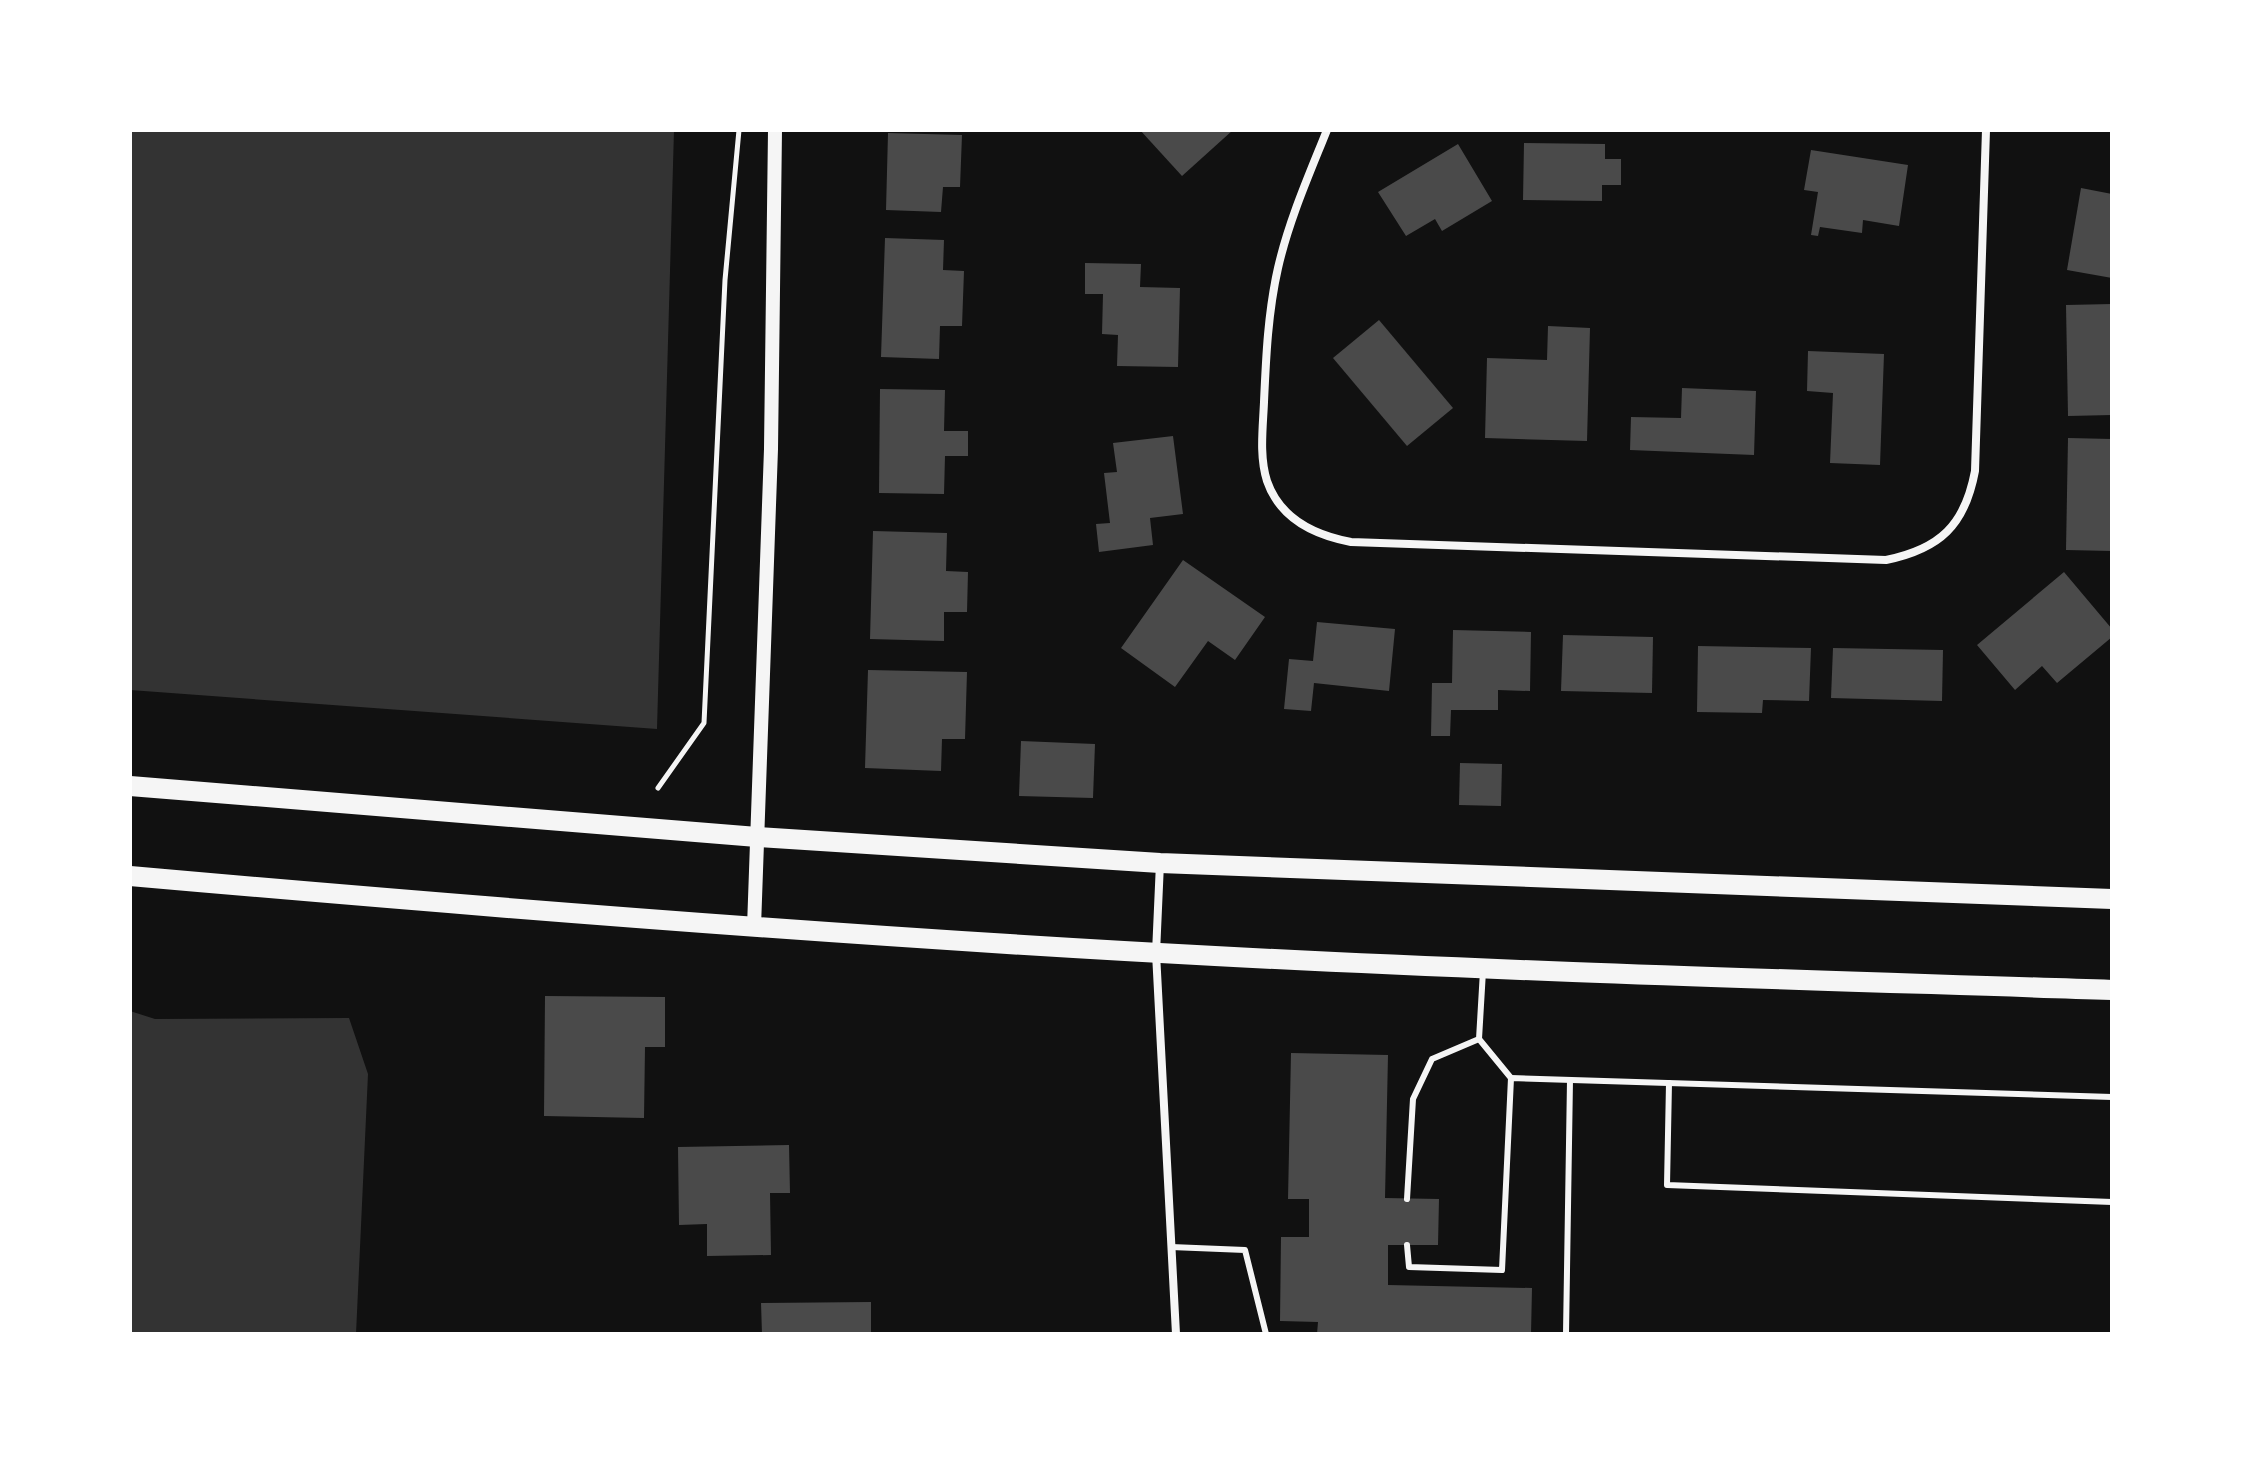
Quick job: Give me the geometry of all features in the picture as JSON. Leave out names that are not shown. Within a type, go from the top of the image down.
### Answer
[{"type":"main road","points":[[130,786],[757,837],[1160,863],[2112,899]]},
{"type":"main road","points":[[130,876],[754,927],[1156,953],[2112,990]]},
{"type":"street","points":[[754,927],[771,449],[775,130]]},
{"type":"street","points":[[1327,130],[1297,205],[1278,268],[1266,341],[1262,453],[1267,481],[1281,506],[1301,525],[1326,537],[1351,542],[1886,560],[1914,555],[1938,541],[1958,521],[1970,495],[1975,471],[1986,130]]},
{"type":"street","points":[[1160,863],[1156,953],[1176,1334]]},
{"type":"lane","points":[[1407,1245],[1409,1267],[1502,1270],[1511,1078],[1479,1039],[1483,967]]},
{"type":"lane","points":[[1407,1199],[1413,1099],[1432,1059],[1479,1039]]},
{"type":"lane","points":[[1511,1078],[2112,1097]]},
{"type":"lane","points":[[1566,1334],[1570,1080]]},
{"type":"lane","points":[[1669,1083],[1667,1185],[2112,1202]]},
{"type":"lane","points":[[1171,1247],[1245,1250],[1266,1334]]},
{"type":"path","points":[[658,788],[704,723],[724,296],[739,130]]},
{"type":"shaded area","points":[[130,130],[674,130],[657,729],[130,690]]},
{"type":"shaded area","points":[[130,1011],[155,1019],[349,1018],[368,1074],[356,1334],[130,1334]]},
{"type":"building","points":[[1140,130],[1233,130],[1182,176]]},
{"type":"building","points":[[888,133],[962,135],[960,187],[943,187],[941,212],[886,210]]},
{"type":"building","points":[[1524,143],[1605,144],[1605,159],[1621,159],[1621,185],[1602,185],[1602,201],[1523,200]]},
{"type":"building","points":[[1458,144],[1492,201],[1442,231],[1435,219],[1406,236],[1378,192]]},
{"type":"building","points":[[1811,150],[1908,165],[1899,226],[1863,220],[1862,233],[1820,227],[1818,236],[1811,235],[1818,192],[1804,190]]},
{"type":"building","points":[[2081,188],[2112,194],[2112,278],[2067,270]]},
{"type":"building","points":[[885,238],[944,240],[943,270],[964,271],[962,326],[940,326],[939,359],[881,357]]},
{"type":"building","points":[[1085,263],[1141,264],[1140,287],[1180,288],[1178,367],[1117,366],[1118,335],[1102,334],[1103,294],[1085,294]]},
{"type":"building","points":[[2112,304],[2112,415],[2068,416],[2066,305]]},
{"type":"building","points":[[1379,320],[1453,408],[1407,446],[1333,358]]},
{"type":"building","points":[[1548,326],[1590,328],[1587,441],[1485,438],[1487,358],[1547,360]]},
{"type":"building","points":[[1808,351],[1884,354],[1880,465],[1830,463],[1833,393],[1807,391]]},
{"type":"building","points":[[1682,388],[1756,391],[1754,455],[1630,450],[1631,417],[1681,418]]},
{"type":"building","points":[[880,389],[945,390],[944,431],[968,431],[968,456],[945,456],[944,494],[879,493]]},
{"type":"building","points":[[1173,436],[1183,514],[1150,518],[1153,545],[1099,552],[1096,524],[1110,523],[1104,473],[1117,472],[1113,443]]},
{"type":"building","points":[[2068,438],[2112,439],[2112,551],[2066,550]]},
{"type":"building","points":[[873,531],[947,533],[946,571],[968,572],[967,612],[944,612],[944,641],[870,639]]},
{"type":"building","points":[[1183,560],[1265,617],[1235,660],[1208,641],[1175,687],[1121,648]]},
{"type":"building","points":[[2064,572],[2112,629],[2112,637],[2057,683],[2042,666],[2015,690],[1977,645]]},
{"type":"building","points":[[1317,622],[1395,629],[1389,691],[1314,683],[1311,711],[1284,709],[1289,659],[1313,661]]},
{"type":"building","points":[[1453,630],[1531,632],[1530,691],[1498,690],[1498,710],[1451,710],[1450,736],[1431,736],[1432,683],[1452,683]]},
{"type":"building","points":[[1563,635],[1653,637],[1652,693],[1561,691]]},
{"type":"building","points":[[1698,646],[1811,648],[1809,701],[1763,700],[1762,713],[1697,712]]},
{"type":"building","points":[[1833,648],[1943,650],[1942,701],[1831,698]]},
{"type":"building","points":[[868,670],[967,672],[965,739],[942,739],[941,771],[865,768]]},
{"type":"building","points":[[1021,741],[1095,744],[1093,798],[1019,796]]},
{"type":"building","points":[[1460,763],[1502,764],[1501,806],[1459,805]]},
{"type":"building","points":[[545,996],[665,997],[665,1047],[645,1047],[644,1118],[544,1116]]},
{"type":"building","points":[[1291,1053],[1388,1055],[1385,1198],[1439,1199],[1438,1245],[1388,1245],[1388,1285],[1532,1288],[1531,1334],[1317,1334],[1318,1322],[1280,1321],[1281,1237],[1309,1237],[1309,1199],[1288,1199]]},
{"type":"building","points":[[789,1145],[790,1193],[770,1193],[771,1255],[707,1256],[707,1224],[679,1225],[678,1147]]},
{"type":"building","points":[[871,1302],[871,1334],[762,1334],[761,1303]]}]
